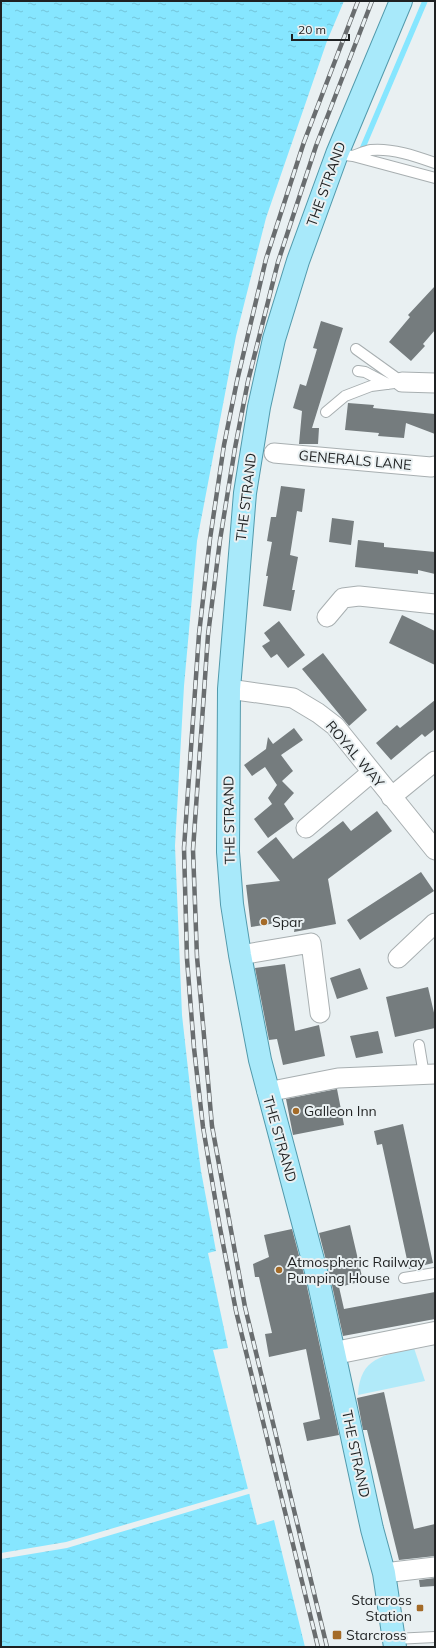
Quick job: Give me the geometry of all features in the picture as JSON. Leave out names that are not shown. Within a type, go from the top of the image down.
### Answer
[{"type":"main road","name":"THE STRAND","points":[[395,1643],[384,1573],[372,1529],[335,1353],[306,1233],[267,1092],[240,955],[232,904],[228,852],[229,690],[244,493],[259,407],[274,339],[294,275],[345,155],[401,1]]},
{"type":"street","points":[[395,383],[435,383]]},
{"type":"street","name":"GENERALS LANE","points":[[274,453],[431,468],[435,466]]},
{"type":"street","points":[[327,617],[343,598],[359,596],[435,604]]},
{"type":"street","name":"ROYAL WAY","points":[[229,690],[293,698],[318,713],[335,726],[435,850]]},
{"type":"street","points":[[391,797],[435,761]]},
{"type":"street","points":[[306,828],[372,772]]},
{"type":"street","points":[[398,958],[435,923]]},
{"type":"street","points":[[240,955],[311,943],[320,1013]]},
{"type":"street","points":[[267,1092],[338,1078],[430,1075]]},
{"type":"street","points":[[335,1353],[435,1333]]},
{"type":"street","points":[[384,1573],[435,1567]]},
{"type":"lane","points":[[345,155],[370,150],[386,151],[406,154],[435,163]]},
{"type":"lane","points":[[345,155],[435,178]]},
{"type":"lane","points":[[356,349],[395,383]]},
{"type":"lane","points":[[358,371],[365,372],[395,383]]},
{"type":"lane","points":[[326,412],[345,396],[371,386],[395,383]]},
{"type":"lane","points":[[419,1045],[430,1075]]},
{"type":"lane","points":[[404,1278],[435,1273]]},
{"type":"lane","points":[[395,1643],[435,1637]]},
{"type":"shaded area","points":[[414,1348],[425,1381],[358,1395],[363,1373],[375,1360],[392,1353]]},
{"type":"water","points":[[1,1],[344,1],[327,41],[266,218],[236,336],[197,541],[184,686],[175,846],[182,1015],[201,1171],[216,1251],[208,1253],[228,1348],[213,1350],[257,1525],[274,1520],[305,1647],[1,1647]]},
{"type":"pier","points":[[250,1488],[252,1493],[67,1548],[1,1559],[1,1553],[66,1542]]},
{"type":"building","points":[[435,286],[435,330],[423,344],[425,346],[411,361],[389,342],[410,317],[408,315]]},
{"type":"building","points":[[321,321],[343,328],[312,428],[319,428],[318,444],[299,444],[302,411],[293,408],[300,384],[306,386],[317,349],[313,348]]},
{"type":"building","points":[[348,403],[374,405],[373,408],[435,414],[435,434],[406,423],[404,438],[378,436],[379,433],[345,430]]},
{"type":"building","points":[[281,486],[305,489],[302,512],[297,511],[290,555],[298,557],[292,590],[295,590],[291,611],[263,606],[268,576],[266,576],[272,542],[267,541],[271,517],[276,517]]},
{"type":"building","points":[[332,518],[354,521],[351,545],[329,542]]},
{"type":"building","points":[[358,540],[384,543],[384,547],[435,552],[435,574],[418,570],[418,574],[355,567]]},
{"type":"building","points":[[402,615],[435,631],[435,665],[389,643]]},
{"type":"building","points":[[279,621],[305,655],[288,668],[277,654],[271,658],[262,646],[270,641],[264,633]]},
{"type":"building","points":[[323,653],[367,710],[349,726],[302,669]]},
{"type":"building","points":[[435,700],[435,729],[425,737],[422,734],[391,760],[376,743],[397,725],[400,728]]},
{"type":"building","points":[[294,728],[303,740],[281,755],[293,771],[282,781],[294,793],[284,804],[294,819],[268,838],[254,819],[272,804],[268,798],[277,785],[265,767],[252,776],[244,765],[266,749],[268,737],[273,744]]},
{"type":"building","points":[[377,811],[392,831],[328,879],[336,924],[294,932],[296,920],[251,927],[246,885],[280,881],[257,852],[276,837],[293,859],[343,821],[351,831]]},
{"type":"building","points":[[421,872],[434,891],[360,940],[347,920]]},
{"type":"building","points":[[285,964],[295,1031],[319,1025],[325,1056],[283,1065],[277,1039],[269,1040],[255,968]]},
{"type":"building","points":[[360,968],[368,989],[337,999],[330,978]]},
{"type":"building","points":[[428,987],[435,1017],[435,1028],[395,1037],[386,997]]},
{"type":"building","points":[[378,1031],[383,1053],[356,1058],[350,1036]]},
{"type":"building","points":[[337,1089],[344,1125],[293,1135],[286,1099]]},
{"type":"building","points":[[403,1124],[433,1263],[409,1269],[382,1144],[377,1145],[374,1131]]},
{"type":"building","points":[[350,1225],[363,1281],[339,1287],[344,1309],[435,1292],[435,1319],[343,1336],[319,1233]]},
{"type":"building","points":[[292,1229],[306,1282],[339,1435],[307,1441],[303,1423],[320,1419],[306,1349],[269,1357],[265,1334],[272,1333],[259,1277],[255,1277],[253,1264],[269,1257],[264,1235]]},
{"type":"building","points":[[384,1392],[414,1529],[435,1524],[435,1556],[399,1560],[367,1430],[363,1430],[357,1398]]},
{"type":"building","points":[[435,1578],[435,1586],[420,1587],[419,1580]]},
{"type":"waterway","points":[[363,147],[425,1]]},
{"type":"railway","points":[[318,1647],[236,1311],[203,1127],[194,1048],[187,959],[184,848],[199,634],[210,539],[224,445],[237,381],[266,259],[304,142],[358,1]]},
{"type":"railway","points":[[327,1647],[245,1307],[212,1126],[197,957],[193,850],[208,635],[220,540],[248,381],[278,262],[316,146],[372,1]]},
{"type":"place","name":"Spar","points":[[264,922]]},
{"type":"place","name":"Galleon Inn","points":[[296,1111]]},
{"type":"place","name":"Atmospheric Railway Pumping House","points":[[279,1270]]},
{"type":"place","name":"Starcross Station","points":[[420,1608]]},
{"type":"place","name":"Starcross","points":[[337,1635]]}]
